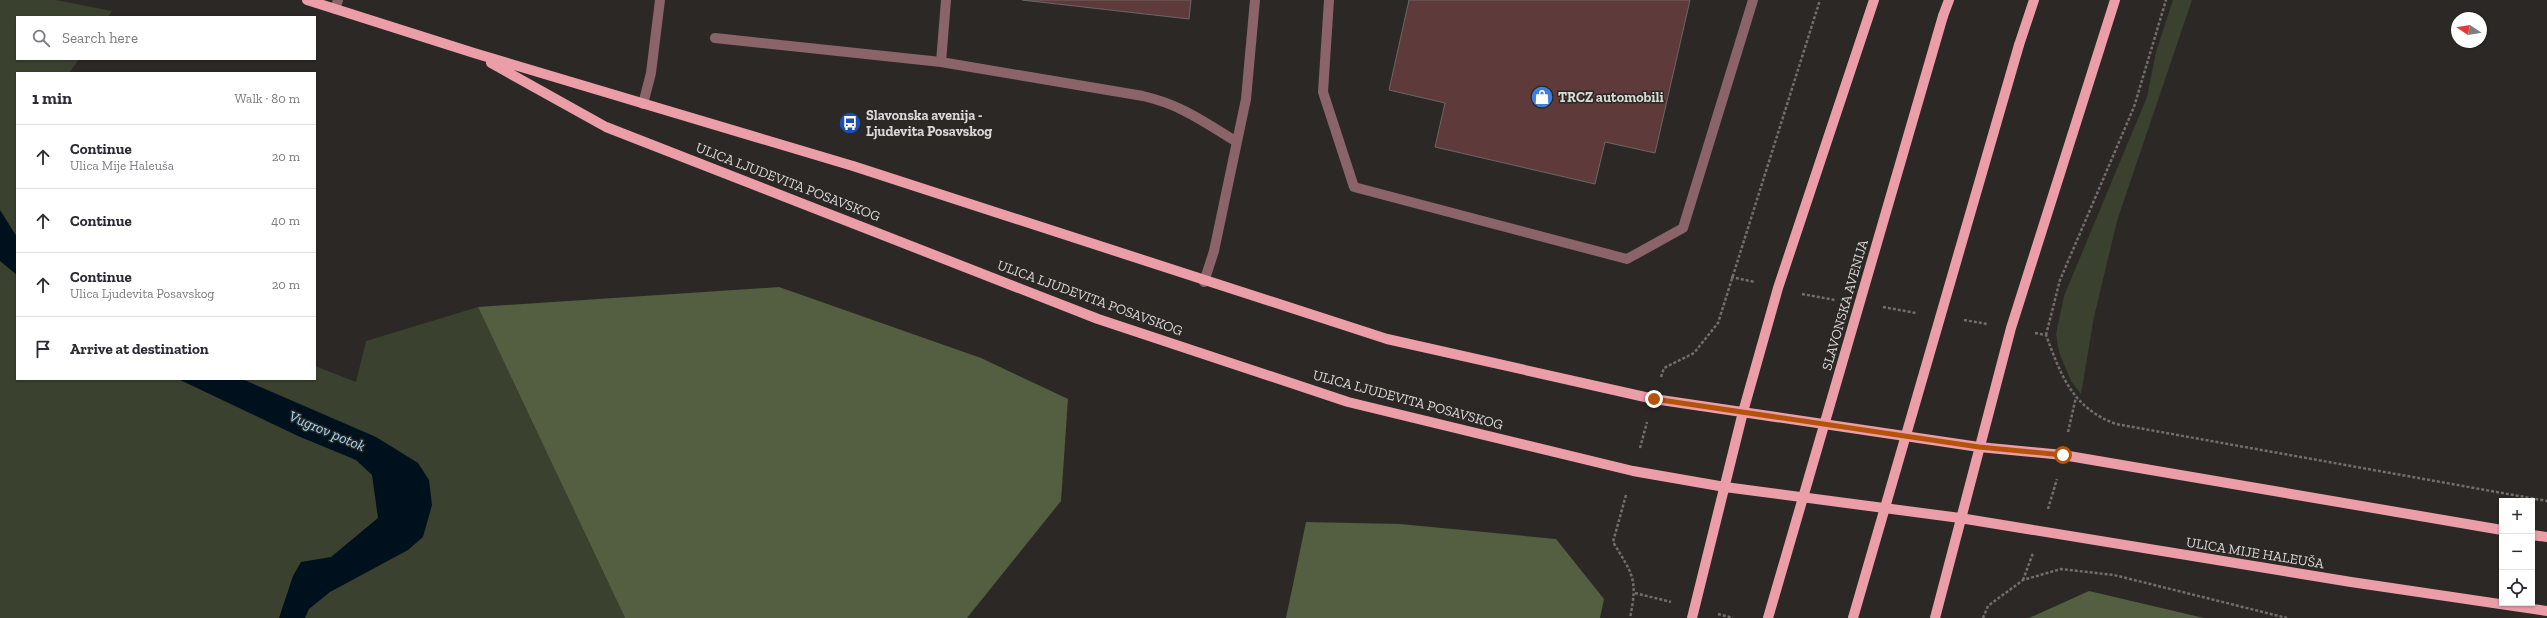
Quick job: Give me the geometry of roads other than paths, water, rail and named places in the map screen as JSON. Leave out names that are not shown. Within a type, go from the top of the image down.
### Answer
[{"type":"main road","name":"ULICA LJUDEVITA POSAVSKOG","points":[[307,0],[336,4],[474,53],[853,166],[1204,282],[1387,339],[1654,399],[1979,447]]},
{"type":"main road","points":[[1692,618],[1743,412],[1778,288],[1874,0]]},
{"type":"main road","name":"SLAVONSKA AVENIJA","points":[[1768,618],[1943,16],[1949,0]]},
{"type":"main road","points":[[1853,618],[2019,45],[2034,0]]},
{"type":"main road","points":[[1935,618],[1960,518],[2014,321],[2115,0]]},
{"type":"main road","name":"ULICA LJUDEVITA POSAVSKOG","points":[[474,53],[606,127],[1098,319],[1348,402],[1633,471],[1725,487],[1960,518]]},
{"type":"main road","points":[[1979,447],[2063,455],[2499,529]]},
{"type":"main road","name":"ULICA MIJE HALEUŠA","points":[[1960,518],[2351,582],[2547,611]]},
{"type":"main road","points":[[2535,535],[2547,537]]},
{"type":"lane","points":[[643,104],[651,73],[660,0]]},
{"type":"lane","points":[[941,62],[946,0]]},
{"type":"lane","points":[[1204,282],[1214,251],[1246,99],[1255,0]]},
{"type":"lane","points":[[1329,0],[1323,92],[1354,187],[1627,259],[1683,228],[1753,0]]},
{"type":"lane","points":[[715,38],[941,62],[1169,102],[1194,115],[1237,142]]},
{"type":"water","points":[[0,210],[16,235],[16,274],[0,261]]},
{"type":"water","name":"Vugrov potok","points":[[180,380],[244,380],[376,437],[418,463],[429,480],[432,505],[423,537],[408,550],[330,592],[309,609],[305,618],[279,618],[293,576],[301,562],[331,557],[378,518],[372,475],[356,460],[298,436]]},
{"type":"place","name":"TRCZ automobili","points":[[1542,97]]},
{"type":"place","name":"Slavonska avenija - Ljudevita Posavskog","points":[[850,123]]}]
